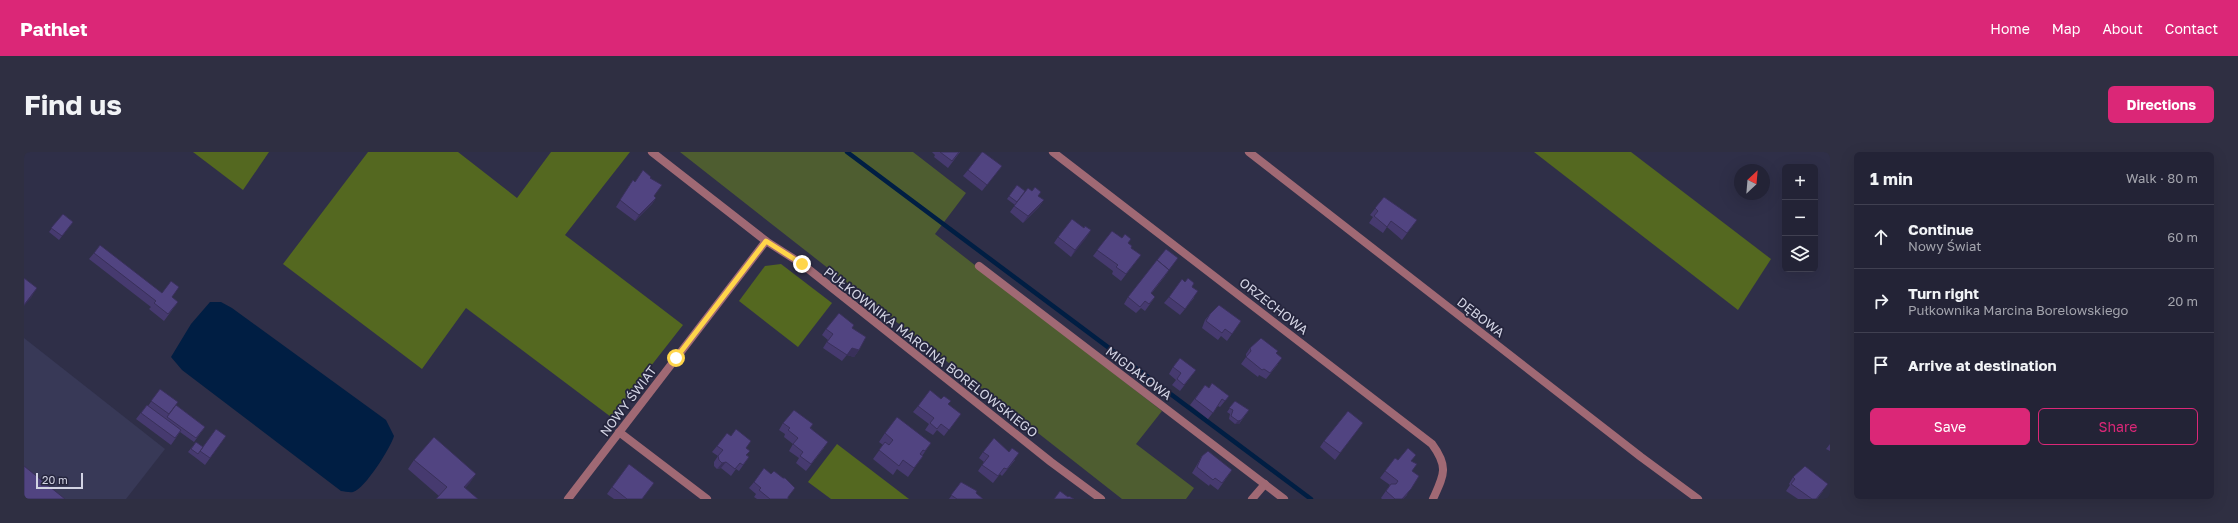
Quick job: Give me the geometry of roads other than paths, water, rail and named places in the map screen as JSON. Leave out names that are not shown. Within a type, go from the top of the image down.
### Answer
[{"type":"street","name":"PUŁKOWNIKA MARCINA BORELOWSKIEGO","points":[[652,152],[766,241],[802,264],[1051,462],[1101,499]]},
{"type":"street","name":"ORZECHOWA","points":[[1053,152],[1432,444],[1444,465],[1443,477],[1432,499]]},
{"type":"street","name":"DĘBOWA","points":[[1249,152],[1641,458],[1698,499]]},
{"type":"street","name":"NOWY ŚWIAT","points":[[568,499],[766,241]]},
{"type":"street","name":"MIGDAŁOWA","points":[[979,266],[1284,499]]},
{"type":"street","points":[[619,432],[708,499]]},
{"type":"street","points":[[1252,499],[1265,484]]},
{"type":"waterway","points":[[847,152],[1311,499]]}]
